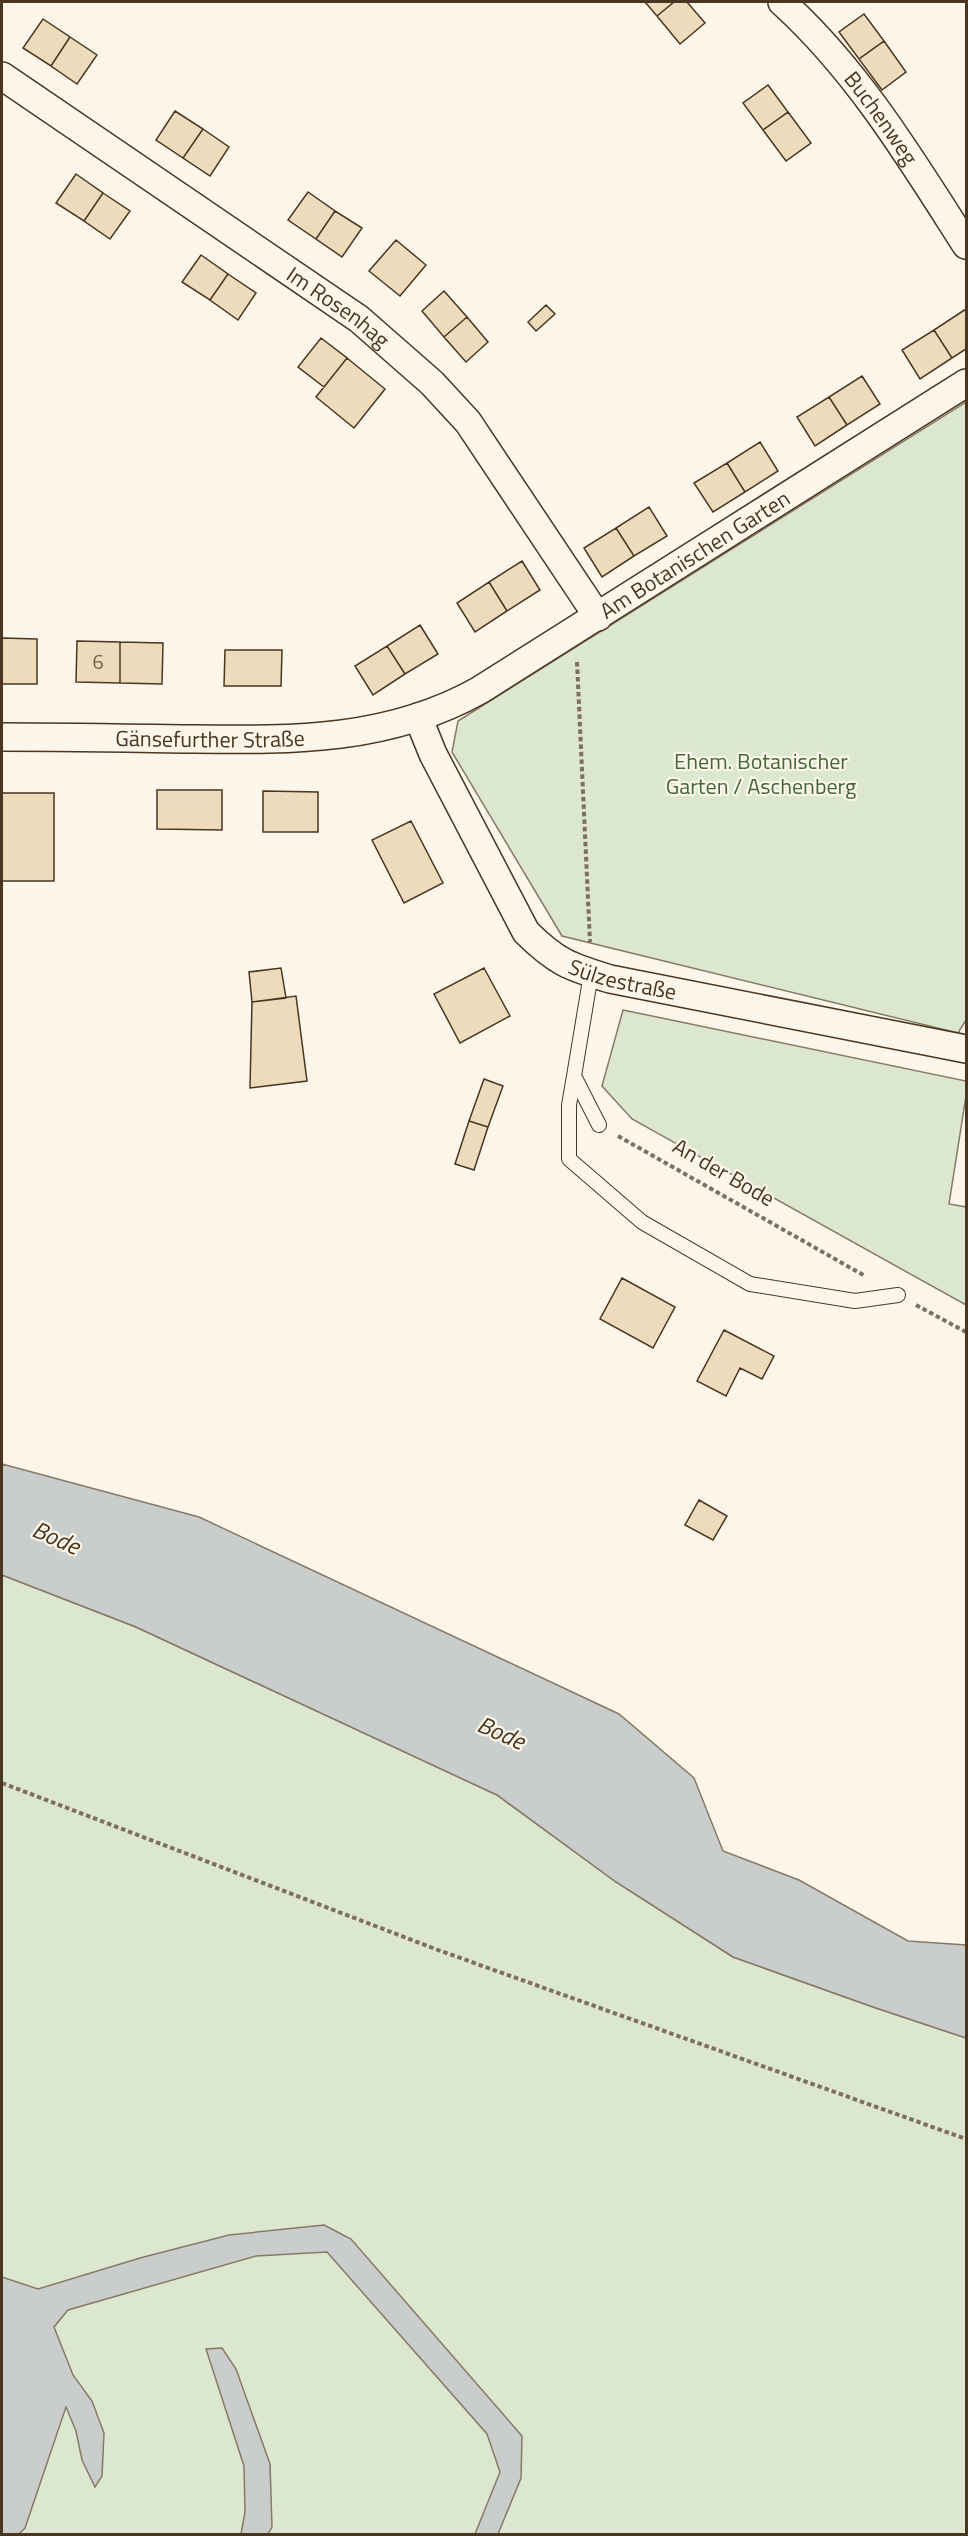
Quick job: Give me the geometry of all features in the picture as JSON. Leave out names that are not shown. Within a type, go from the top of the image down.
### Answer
[{"type":"street","name":"Buchenweg","points":[[782,2],[811,28],[886,120],[966,245]]},
{"type":"street","name":"Im Rosenhag","points":[[2,76],[359,319],[432,383],[468,422],[598,617]]},
{"type":"street","name":"Am Botanischen Garten","points":[[417,717],[465,699],[576,632],[966,383]]},
{"type":"street","name":"Gänsefurther Straße","points":[[2,737],[275,740],[357,734],[417,717]]},
{"type":"street","name":"Sülzestraße","points":[[417,717],[437,762],[526,932],[548,954],[568,966],[591,974],[966,1049]]},
{"type":"lane","points":[[591,974],[569,1105],[569,1159],[642,1222],[750,1284],[855,1301],[898,1295]]},
{"type":"lane","points":[[574,1076],[599,1125]]},
{"type":"path","points":[[576,632],[591,974]]},
{"type":"path","name":"An der Bode","points":[[599,1125],[966,1332]]},
{"type":"path","points":[[2,1782],[438,1950],[966,2139]]},
{"type":"green space","name":"Ehem. Botanischer Garten / Aschenberg","points":[[966,402],[966,1020],[958,1033],[562,936],[452,752],[458,721]]},
{"type":"green space","points":[[623,1010],[966,1081],[966,1096],[949,1204],[966,1207],[966,1305],[632,1119],[602,1086]]},
{"type":"green space","points":[[2,1575],[136,1627],[497,1795],[616,1882],[733,1957],[966,2038],[966,2534],[2,2534]]},
{"type":"water","name":"Bode","points":[[2,1464],[199,1517],[619,1714],[694,1778],[723,1851],[799,1880],[908,1941],[966,1945],[966,2038],[733,1957],[616,1882],[497,1795],[136,1627],[2,1575]]},
{"type":"water","points":[[324,2225],[351,2239],[522,2436],[521,2478],[498,2534],[475,2534],[500,2472],[487,2434],[327,2252],[256,2256],[68,2310],[54,2327],[73,2375],[92,2401],[104,2433],[102,2476],[95,2487],[82,2460],[76,2431],[66,2407],[25,2528],[19,2534],[2,2534],[2,2277],[38,2289],[140,2258],[229,2235]]},
{"type":"water","points":[[222,2348],[236,2369],[270,2464],[272,2527],[268,2534],[241,2534],[245,2512],[244,2466],[206,2349]]},
{"type":"building","points":[[645,2],[674,2],[657,16]]},
{"type":"building","points":[[674,2],[687,2],[705,23],[680,44],[657,16]]},
{"type":"building","points":[[864,14],[884,41],[859,59],[839,32]]},
{"type":"building","points":[[43,19],[70,37],[51,66],[23,48]]},
{"type":"building","points":[[70,37],[97,55],[77,84],[51,66]]},
{"type":"building","points":[[884,41],[906,72],[882,90],[859,59]]},
{"type":"building","points":[[768,85],[788,112],[763,130],[743,103]]},
{"type":"building","points":[[175,111],[203,129],[183,158],[156,140]]},
{"type":"building","points":[[788,112],[811,143],[786,161],[763,130]]},
{"type":"building","points":[[203,129],[229,147],[210,176],[183,158]]},
{"type":"building","points":[[76,174],[103,193],[84,221],[56,203]]},
{"type":"building","points":[[308,192],[335,211],[316,239],[288,220]]},
{"type":"building","points":[[103,193],[130,211],[110,239],[84,221]]},
{"type":"building","points":[[335,211],[362,228],[342,257],[316,239]]},
{"type":"building","points":[[396,240],[426,265],[400,296],[369,271]]},
{"type":"building","points":[[201,255],[228,274],[210,300],[182,282]]},
{"type":"building","points":[[228,274],[256,293],[238,320],[210,300]]},
{"type":"building","points":[[444,291],[467,317],[444,337],[422,311]]},
{"type":"building","points":[[546,305],[555,314],[536,331],[528,322]]},
{"type":"building","points":[[966,309],[966,349],[952,358],[934,330]]},
{"type":"building","points":[[467,317],[488,342],[466,362],[444,337]]},
{"type":"building","points":[[934,330],[952,358],[920,379],[902,350]]},
{"type":"building","points":[[321,338],[347,358],[324,387],[298,367]]},
{"type":"building","points":[[347,358],[385,389],[354,428],[316,397]]},
{"type":"building","points":[[862,376],[880,404],[847,425],[829,397]]},
{"type":"building","points":[[829,397],[847,425],[815,446],[797,417]]},
{"type":"building","points":[[760,442],[778,471],[745,492],[727,463]]},
{"type":"building","points":[[727,463],[745,492],[713,512],[694,483]]},
{"type":"building","points":[[649,507],[667,536],[634,556],[616,528]]},
{"type":"building","points":[[616,528],[634,556],[602,577],[584,548]]},
{"type":"building","points":[[522,561],[540,590],[507,611],[489,582]]},
{"type":"building","points":[[489,582],[507,611],[475,632],[457,603]]},
{"type":"building","points":[[420,625],[438,654],[405,674],[387,646]]},
{"type":"building","points":[[2,638],[37,639],[37,684],[2,684]]},
{"type":"building","points":[[77,641],[120,642],[120,683],[76,682]]},
{"type":"building","points":[[120,642],[163,643],[162,684],[120,683]]},
{"type":"building","points":[[387,646],[405,674],[373,695],[355,666]]},
{"type":"building","points":[[225,650],[282,650],[281,686],[224,686]]},
{"type":"building","points":[[157,790],[222,790],[222,830],[157,829]]},
{"type":"building","points":[[263,791],[318,792],[318,832],[263,832]]},
{"type":"building","points":[[2,793],[54,793],[54,881],[2,881]]},
{"type":"building","points":[[411,821],[443,883],[404,903],[372,840]]},
{"type":"building","points":[[281,968],[286,998],[252,1002],[249,972]]},
{"type":"building","points":[[484,968],[510,1016],[460,1043],[434,994]]},
{"type":"building","points":[[296,996],[307,1081],[250,1088],[252,1002]]},
{"type":"building","points":[[484,1079],[503,1086],[488,1127],[469,1121]]},
{"type":"building","points":[[469,1121],[488,1127],[474,1170],[455,1164]]},
{"type":"building","points":[[622,1278],[675,1307],[653,1348],[600,1319]]},
{"type":"building","points":[[724,1330],[774,1356],[762,1379],[740,1368],[726,1396],[697,1381]]},
{"type":"building","points":[[699,1500],[727,1516],[713,1540],[685,1525]]}]
